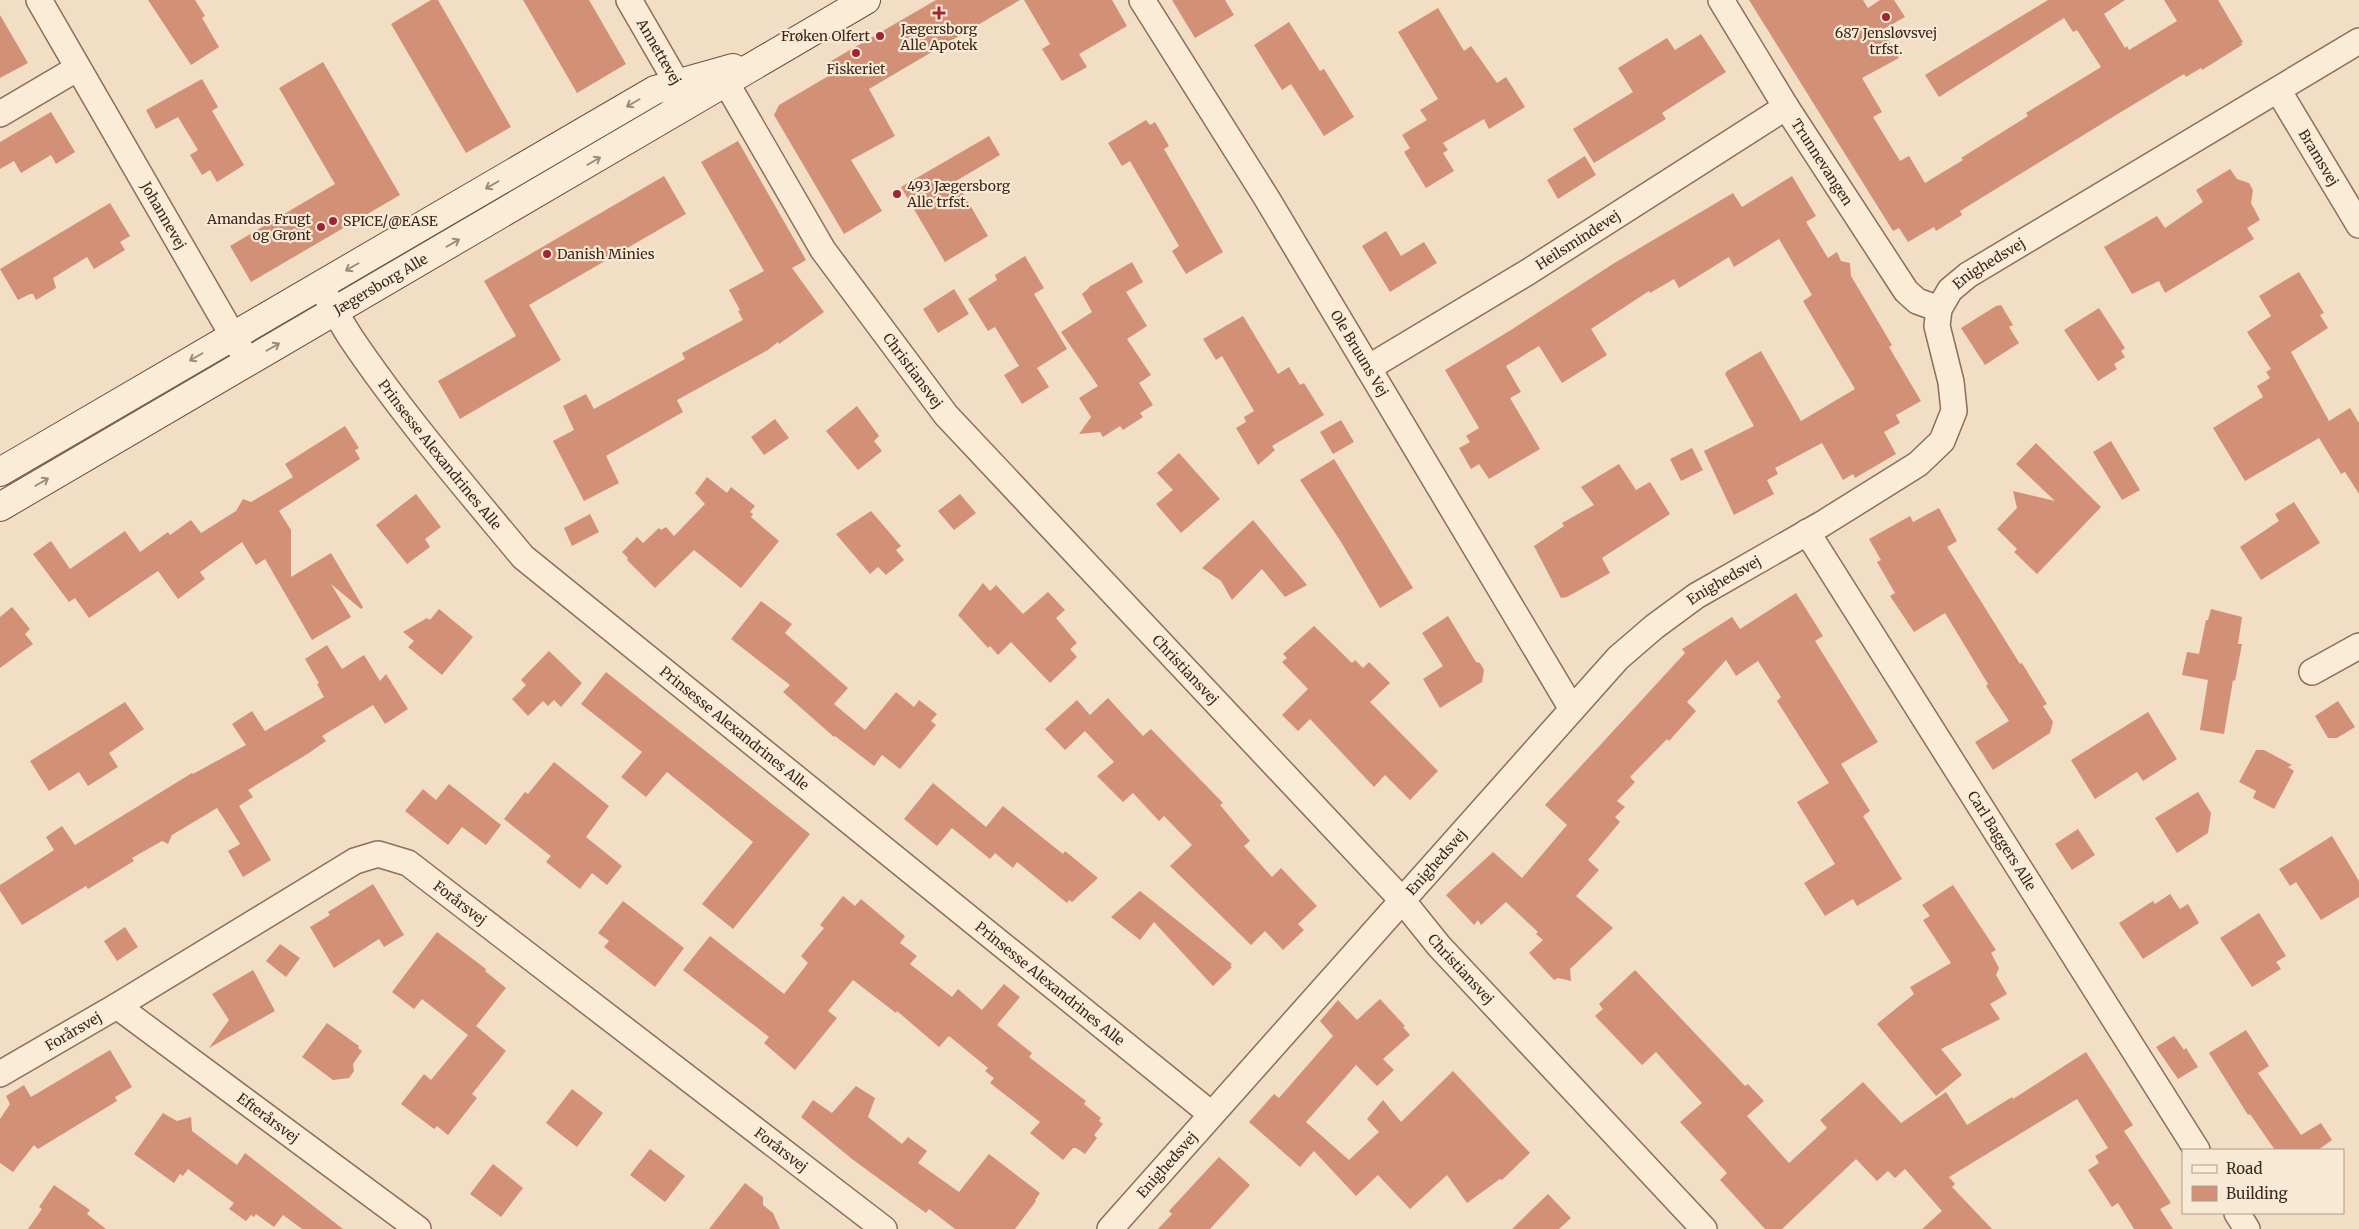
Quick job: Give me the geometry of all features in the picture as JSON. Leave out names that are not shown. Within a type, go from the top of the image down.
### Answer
[{"type":"street","name":"Johannevej","points":[[39,0],[248,362]]},
{"type":"street","name":"Annettevej","points":[[629,0],[683,94]]},
{"type":"street","name":"Jægersborg Alle","points":[[0,507],[336,311],[683,94],[761,61],[866,0]]},
{"type":"street","name":"Ole Bruuns Vej","points":[[1142,0],[1266,197],[1572,709]]},
{"type":"street","name":"Trunnevangen","points":[[1722,0],[1786,107],[1906,291],[1917,301],[1939,309]]},
{"type":"street","name":"Enighedsvej","points":[[1110,1229],[1618,658],[1654,627],[1696,596],[1807,532],[1918,464],[1942,441],[1954,411],[1951,382],[1937,326],[1939,309],[1950,290],[1968,275],[2359,41]]},
{"type":"street","points":[[0,114],[78,68]]},
{"type":"street","name":"Christiansvej","points":[[723,77],[823,250],[946,415],[1402,900],[1439,946],[1704,1229]]},
{"type":"street","name":"Jægersborg Alle","points":[[0,472],[655,90],[683,94]]},
{"type":"street","name":"Bramsvej","points":[[2278,90],[2359,224]]},
{"type":"street","name":"Heilsmindevej","points":[[1368,368],[1528,272],[1786,107]]},
{"type":"street","name":"Prinsesse Alexandrines Alle","points":[[320,285],[373,369],[441,459],[523,558],[1211,1114]]},
{"type":"street","name":"Carl Baggers Alle","points":[[1807,532],[2196,1149]]},
{"type":"street","points":[[2312,672],[2359,646]]},
{"type":"street","name":"Forårsvej","points":[[0,1074],[117,1006],[355,861],[378,854],[408,863],[884,1229]]},
{"type":"street","name":"Efterårsvej","points":[[117,1006],[418,1229]]},
{"type":"street","points":[[2238,1214],[2247,1229]]},
{"type":"building","points":[[148,0],[195,0],[205,16],[202,18],[219,47],[191,65]]},
{"type":"building","points":[[431,0],[438,0],[511,127],[466,153],[391,24]]},
{"type":"building","points":[[523,0],[589,0],[626,64],[577,93]]},
{"type":"building","points":[[936,0],[1020,0],[869,89],[895,136],[851,160],[882,211],[844,234],[774,115],[779,105],[837,71],[831,61]]},
{"type":"building","points":[[1024,0],[1112,0],[1127,26],[1079,54],[1087,67],[1062,81],[1042,49],[1050,44]]},
{"type":"building","points":[[1172,0],[1225,0],[1234,15],[1195,38]]},
{"type":"building","points":[[1749,0],[1863,0],[1868,8],[1880,0],[1894,0],[1905,17],[1882,30],[1899,58],[1862,78],[1882,112],[1873,117],[1900,161],[1909,156],[1925,183],[2028,116],[2026,113],[2101,67],[2077,30],[2073,32],[2064,18],[1939,97],[1925,75],[2048,0],[2125,0],[2104,14],[2125,48],[2127,46],[2129,50],[2177,21],[2164,0],[2218,0],[2243,42],[2241,43],[2242,45],[2202,70],[2201,68],[2186,77],[2184,74],[1960,211],[1962,215],[1936,231],[1934,227],[1908,242],[1899,228],[1893,231]]},
{"type":"building","points":[[1438,8],[1464,51],[1471,46],[1497,83],[1506,77],[1525,107],[1489,129],[1484,119],[1443,143],[1448,150],[1443,153],[1454,171],[1426,188],[1404,152],[1410,148],[1402,135],[1427,120],[1420,110],[1438,99],[1398,32]]},
{"type":"building","points":[[0,15],[28,63],[0,78]]},
{"type":"building","points":[[1289,22],[1320,71],[1324,69],[1354,117],[1324,136],[1291,84],[1282,90],[1254,45]]},
{"type":"building","points":[[1701,34],[1726,72],[1662,113],[1666,119],[1594,163],[1573,129],[1633,92],[1618,68],[1667,38],[1675,50]]},
{"type":"building","points":[[323,62],[400,195],[251,282],[230,246],[335,184],[279,88]]},
{"type":"building","points":[[202,79],[218,107],[212,111],[244,165],[217,182],[210,170],[202,175],[190,155],[198,150],[178,117],[156,129],[146,110]]},
{"type":"building","points":[[51,112],[75,152],[56,164],[51,155],[21,173],[14,161],[0,169],[0,142]]},
{"type":"building","points":[[1146,120],[1150,125],[1155,122],[1169,146],[1164,149],[1223,252],[1186,274],[1172,251],[1179,246],[1130,161],[1122,166],[1108,143]]},
{"type":"building","points":[[989,136],[1000,155],[956,181],[988,236],[945,262],[901,187]]},
{"type":"building","points":[[738,141],[806,260],[792,268],[824,312],[779,344],[778,342],[768,350],[677,400],[683,412],[606,456],[619,483],[584,501],[553,441],[574,430],[563,406],[586,394],[594,409],[685,359],[682,353],[743,320],[738,311],[740,310],[729,290],[764,271],[701,162]]},
{"type":"building","points":[[1585,156],[1596,175],[1558,199],[1547,180]]},
{"type":"building","points":[[2230,169],[2237,179],[2249,183],[2253,190],[2251,203],[2260,220],[2247,228],[2254,239],[2165,293],[2159,281],[2132,294],[2104,247],[2157,216],[2165,228],[2203,202],[2196,190]]},
{"type":"building","points":[[664,176],[686,214],[529,305],[561,360],[460,419],[438,381],[516,336],[484,281]]},
{"type":"building","points":[[1792,176],[1816,216],[1806,222],[1828,258],[1837,252],[1841,261],[1850,263],[1851,276],[1892,345],[1889,347],[1921,401],[1896,415],[1900,423],[1884,432],[1896,454],[1855,478],[1853,474],[1843,480],[1822,443],[1775,468],[1778,474],[1767,480],[1774,494],[1734,515],[1704,451],[1754,426],[1725,374],[1727,371],[1761,351],[1801,421],[1855,389],[1803,301],[1812,295],[1779,239],[1734,267],[1729,257],[1679,288],[1674,279],[1650,293],[1649,291],[1591,329],[1607,355],[1562,383],[1539,346],[1506,366],[1521,392],[1510,398],[1540,449],[1489,479],[1479,464],[1471,469],[1459,448],[1470,442],[1466,436],[1479,428],[1445,370],[1616,262],[1733,193],[1742,207]]},
{"type":"building","points":[[110,203],[130,236],[120,242],[125,250],[94,269],[87,257],[53,278],[56,288],[36,300],[33,294],[30,294],[18,300],[0,269]]},
{"type":"building","points":[[1386,231],[1401,256],[1424,242],[1437,263],[1390,292],[1362,246]]},
{"type":"building","points":[[1025,256],[1044,288],[1034,294],[1067,349],[1037,368],[1049,387],[1022,404],[1004,375],[1019,366],[995,327],[988,331],[968,299],[997,280],[995,275]]},
{"type":"building","points":[[1132,262],[1143,282],[1126,292],[1147,326],[1127,339],[1151,375],[1139,383],[1153,405],[1140,413],[1143,417],[1123,430],[1120,426],[1103,437],[1100,432],[1079,434],[1091,417],[1079,398],[1098,386],[1061,332],[1092,312],[1082,294],[1089,287]]},
{"type":"building","points":[[2299,272],[2324,313],[2320,315],[2328,328],[2291,352],[2329,421],[2350,408],[2359,423],[2359,494],[2345,472],[2341,474],[2319,438],[2245,481],[2213,428],[2263,397],[2257,386],[2270,378],[2266,372],[2271,369],[2247,332],[2271,316],[2259,296]]},
{"type":"building","points":[[954,289],[969,314],[938,333],[923,309]]},
{"type":"building","points":[[2001,305],[2013,325],[2009,327],[2019,343],[1985,365],[1961,328],[1996,306]]},
{"type":"building","points":[[2099,308],[2125,348],[2121,351],[2125,357],[2114,364],[2117,369],[2098,381],[2064,330]]},
{"type":"building","points":[[1243,316],[1278,374],[1289,367],[1300,385],[1304,383],[1324,415],[1272,446],[1275,450],[1258,465],[1236,428],[1246,422],[1244,417],[1254,411],[1222,356],[1216,360],[1203,339]]},
{"type":"building","points":[[857,406],[879,436],[874,441],[882,451],[858,470],[826,431]]},
{"type":"building","points":[[775,419],[789,438],[764,455],[751,437]]},
{"type":"building","points":[[1341,420],[1354,442],[1333,454],[1320,432]]},
{"type":"building","points":[[345,426],[359,448],[355,450],[360,459],[279,511],[291,530],[291,577],[331,553],[363,607],[361,609],[331,584],[351,617],[312,640],[265,559],[256,565],[242,542],[200,572],[205,579],[178,599],[158,571],[89,618],[75,598],[69,602],[33,554],[51,541],[70,569],[125,531],[140,552],[168,532],[170,535],[191,520],[201,533],[236,511],[243,499],[251,502],[293,477],[285,464]]},
{"type":"building","points":[[2111,441],[2140,490],[2122,500],[2093,452]]},
{"type":"building","points":[[2036,443],[2101,507],[2037,574],[2014,552],[2017,549],[1997,529],[2017,508],[2013,491],[2055,501],[2016,464]]},
{"type":"building","points":[[1692,448],[1703,470],[1681,481],[1670,459]]},
{"type":"building","points":[[1179,453],[1220,499],[1181,533],[1156,504],[1173,490],[1157,473]]},
{"type":"building","points":[[1334,459],[1413,588],[1380,608],[1341,542],[1300,480]]},
{"type":"building","points":[[1619,464],[1636,490],[1650,482],[1670,514],[1602,558],[1610,573],[1567,597],[1561,598],[1534,546],[1564,526],[1562,523],[1594,505],[1581,487]]},
{"type":"building","points":[[707,477],[727,493],[731,487],[755,506],[750,512],[753,514],[751,517],[779,541],[741,588],[694,550],[655,588],[627,560],[628,558],[622,552],[637,537],[643,543],[659,528],[661,530],[666,527],[674,536],[705,504],[695,493]]},
{"type":"building","points":[[416,494],[441,527],[425,539],[430,547],[407,564],[376,525]]},
{"type":"building","points":[[960,494],[976,513],[954,530],[938,511]]},
{"type":"building","points":[[2294,502],[2320,543],[2261,580],[2240,547],[2279,521],[2275,514]]},
{"type":"building","points":[[1939,508],[1957,541],[1947,547],[2047,704],[2043,706],[2053,722],[2050,733],[1993,770],[1975,742],[2009,721],[1986,686],[1988,684],[1945,613],[1914,632],[1890,596],[1895,593],[1877,562],[1881,560],[1869,539],[1910,516],[1913,522]]},
{"type":"building","points":[[871,511],[901,546],[896,550],[904,560],[886,575],[878,567],[870,574],[836,534]]},
{"type":"building","points":[[590,514],[599,532],[572,546],[564,528]]},
{"type":"building","points":[[1253,520],[1307,585],[1285,597],[1262,569],[1232,600],[1221,581],[1202,568]]},
{"type":"building","points":[[983,583],[990,591],[996,585],[1023,614],[1048,592],[1065,610],[1056,618],[1077,643],[1070,649],[1077,657],[1050,683],[1011,642],[998,655],[990,646],[988,648],[958,615]]},
{"type":"building","points":[[1796,593],[1823,636],[1815,641],[1878,742],[1841,764],[1870,811],[1863,816],[1902,879],[1857,906],[1853,899],[1825,916],[1804,883],[1835,864],[1797,802],[1829,783],[1777,701],[1781,697],[1758,661],[1736,676],[1726,660],[1687,702],[1696,711],[1669,741],[1667,739],[1630,777],[1635,782],[1617,801],[1625,807],[1615,817],[1620,822],[1588,860],[1599,870],[1576,896],[1613,928],[1570,969],[1571,981],[1558,978],[1554,980],[1529,953],[1543,940],[1536,934],[1538,932],[1506,902],[1481,925],[1478,920],[1474,925],[1446,895],[1493,852],[1522,878],[1567,825],[1545,805],[1685,653],[1682,649],[1732,617],[1740,629]]},
{"type":"building","points":[[761,601],[792,624],[785,633],[848,688],[834,704],[865,730],[896,692],[914,707],[919,700],[937,714],[931,721],[936,725],[900,769],[882,755],[874,766],[834,737],[783,692],[790,685],[731,639]]},
{"type":"building","points":[[12,607],[30,629],[25,634],[33,644],[0,668],[0,617]]},
{"type":"building","points":[[439,609],[473,637],[442,675],[408,647],[414,641],[403,632],[427,618],[430,620]]},
{"type":"building","points":[[2211,609],[2242,617],[2238,644],[2242,644],[2235,681],[2233,680],[2224,734],[2200,730],[2208,680],[2182,675],[2187,652],[2199,654],[2206,620],[2208,620]]},
{"type":"building","points":[[1448,616],[1476,662],[1480,663],[1484,670],[1482,682],[1440,708],[1423,679],[1443,666],[1422,633]]},
{"type":"building","points":[[1314,626],[1352,663],[1355,660],[1363,668],[1369,662],[1390,683],[1370,702],[1438,771],[1410,800],[1385,775],[1374,787],[1310,719],[1298,731],[1282,715],[1308,689],[1282,662],[1287,658],[1283,654]]},
{"type":"building","points":[[327,645],[342,669],[364,655],[380,681],[386,674],[408,709],[385,724],[373,705],[322,736],[326,741],[309,753],[248,790],[253,797],[239,806],[271,860],[243,877],[228,851],[240,844],[217,808],[172,835],[168,844],[162,841],[132,858],[134,861],[88,889],[86,886],[22,925],[0,891],[0,885],[54,850],[46,837],[62,826],[75,845],[192,773],[246,745],[232,724],[252,711],[265,731],[324,697],[317,684],[319,683],[305,659]]},
{"type":"building","points":[[549,651],[582,683],[561,707],[554,700],[548,706],[543,701],[528,716],[512,699],[526,685],[521,680]]},
{"type":"building","points":[[606,672],[810,834],[733,929],[702,904],[753,842],[667,772],[646,797],[621,777],[642,752],[581,704]]},
{"type":"building","points":[[1108,698],[1143,736],[1151,729],[1223,803],[1220,805],[1250,841],[1244,846],[1272,877],[1281,868],[1317,906],[1298,924],[1304,930],[1283,950],[1265,931],[1251,945],[1170,866],[1192,845],[1164,816],[1159,821],[1133,793],[1123,802],[1097,776],[1114,762],[1085,731],[1065,750],[1045,729],[1077,700],[1090,715]]},
{"type":"building","points":[[2338,701],[2355,727],[2337,738],[2328,738],[2315,716]]},
{"type":"building","points":[[125,702],[144,729],[109,753],[118,767],[88,786],[79,772],[49,791],[30,761]]},
{"type":"building","points":[[2148,712],[2177,759],[2143,781],[2137,772],[2095,799],[2071,760]]},
{"type":"building","points":[[2256,750],[2264,750],[2292,765],[2288,767],[2294,771],[2274,809],[2253,798],[2256,791],[2239,782]]},
{"type":"building","points":[[554,762],[609,806],[586,837],[622,866],[607,885],[592,873],[580,889],[546,862],[551,856],[504,819],[525,792],[528,794]]},
{"type":"building","points":[[933,783],[986,827],[1003,806],[1063,854],[1065,851],[1098,878],[1072,902],[1069,900],[1067,903],[1017,862],[1013,868],[995,853],[990,859],[952,828],[937,846],[904,819]]},
{"type":"building","points":[[449,784],[501,825],[486,845],[462,827],[448,845],[405,811],[423,789],[436,800]]},
{"type":"building","points":[[2198,792],[2211,813],[2208,833],[2177,853],[2155,818]]},
{"type":"building","points":[[2078,829],[2095,855],[2072,870],[2055,844]]},
{"type":"building","points":[[2332,836],[2359,881],[2359,897],[2321,920],[2296,882],[2290,886],[2279,869]]},
{"type":"building","points":[[373,884],[404,935],[384,947],[379,939],[334,968],[310,927],[330,915],[328,912]]},
{"type":"building","points":[[1953,885],[1996,950],[1991,953],[1999,968],[1996,975],[2007,994],[1990,1004],[2000,1019],[1941,1049],[1962,1075],[1936,1096],[1877,1024],[1914,994],[1910,987],[1951,963],[1923,920],[1930,916],[1922,905]]},
{"type":"building","points":[[1140,891],[1232,964],[1230,965],[1232,967],[1213,986],[1154,922],[1140,940],[1111,917]]},
{"type":"building","points":[[2170,894],[2180,909],[2188,904],[2199,923],[2143,959],[2119,923],[2153,901],[2155,904]]},
{"type":"building","points":[[843,896],[855,906],[861,899],[905,936],[900,943],[917,956],[910,964],[952,997],[958,989],[982,1010],[1004,984],[1020,997],[997,1025],[1032,1053],[1029,1057],[1086,1101],[1084,1104],[1101,1118],[1099,1121],[1103,1124],[1094,1135],[1097,1138],[1085,1154],[1073,1148],[1063,1160],[1030,1133],[1040,1122],[990,1083],[994,1078],[985,1071],[988,1068],[949,1036],[939,1047],[897,1011],[896,1013],[853,980],[828,1011],[837,1018],[795,1070],[764,1043],[769,1037],[683,970],[710,936],[784,994],[808,963],[801,956],[824,928],[820,925]]},
{"type":"building","points":[[623,901],[684,948],[655,987],[604,947],[609,941],[598,933]]},
{"type":"building","points":[[2259,913],[2286,956],[2276,962],[2281,969],[2252,987],[2220,938]]},
{"type":"building","points":[[125,927],[138,947],[117,961],[104,941]]},
{"type":"building","points":[[437,932],[486,969],[485,971],[506,988],[476,1026],[506,1051],[472,1094],[477,1098],[448,1135],[437,1126],[434,1129],[401,1104],[424,1074],[431,1080],[468,1035],[422,999],[414,1009],[392,992]]},
{"type":"building","points":[[280,944],[300,958],[286,977],[266,961]]},
{"type":"building","points":[[253,970],[275,1011],[209,1048],[229,1020],[212,994]]},
{"type":"building","points":[[1635,970],[1745,1086],[1748,1084],[1764,1101],[1747,1116],[1789,1163],[1827,1128],[1820,1120],[1863,1082],[1901,1123],[1946,1092],[1967,1125],[2012,1097],[2013,1099],[2086,1052],[2133,1125],[2124,1131],[2171,1203],[2160,1209],[2173,1229],[2134,1229],[2118,1203],[2112,1207],[2088,1170],[2099,1163],[2095,1156],[2108,1148],[2077,1099],[1949,1177],[1955,1184],[1952,1187],[1992,1229],[1922,1229],[1942,1211],[1905,1169],[1895,1178],[1888,1171],[1877,1181],[1856,1159],[1782,1229],[1765,1229],[1720,1180],[1727,1173],[1680,1122],[1702,1103],[1656,1052],[1642,1065],[1595,1016],[1603,1009],[1599,1004]]},
{"type":"building","points":[[1380,999],[1405,1026],[1403,1027],[1410,1035],[1383,1059],[1394,1070],[1377,1086],[1356,1065],[1306,1122],[1349,1160],[1379,1132],[1367,1119],[1383,1100],[1401,1122],[1453,1071],[1530,1153],[1502,1180],[1500,1179],[1467,1203],[1447,1175],[1410,1209],[1378,1175],[1356,1196],[1314,1151],[1300,1167],[1249,1122],[1274,1094],[1279,1098],[1333,1036],[1320,1021],[1338,1000],[1357,1020]]},
{"type":"building","points":[[327,1023],[359,1046],[358,1048],[362,1051],[353,1064],[354,1071],[349,1078],[333,1080],[302,1057]]},
{"type":"building","points":[[2246,1030],[2269,1066],[2258,1073],[2301,1135],[2321,1123],[2332,1140],[2319,1149],[2274,1149],[2250,1114],[2248,1115],[2209,1053]]},
{"type":"building","points":[[2174,1036],[2184,1050],[2186,1048],[2198,1067],[2178,1079],[2156,1047]]},
{"type":"building","points":[[110,1050],[132,1087],[115,1097],[117,1101],[38,1149],[34,1145],[13,1172],[0,1163],[0,1119],[10,1104],[6,1096],[24,1085],[31,1097]]},
{"type":"building","points":[[856,1086],[875,1098],[868,1117],[902,1144],[908,1137],[927,1151],[918,1163],[959,1192],[989,1154],[1040,1193],[1015,1229],[955,1229],[929,1209],[926,1213],[852,1159],[801,1117],[813,1100],[832,1113]]},
{"type":"building","points":[[572,1089],[603,1113],[577,1147],[546,1123]]},
{"type":"building","points":[[163,1113],[177,1121],[191,1117],[192,1131],[237,1165],[245,1153],[343,1229],[302,1229],[283,1215],[274,1227],[256,1214],[254,1217],[251,1215],[246,1221],[229,1209],[234,1203],[188,1169],[183,1176],[180,1174],[174,1183],[134,1154]]},
{"type":"building","points":[[650,1149],[685,1176],[665,1202],[630,1175]]},
{"type":"building","points":[[1219,1157],[1250,1185],[1210,1229],[1158,1229],[1172,1214],[1169,1211]]},
{"type":"building","points":[[493,1164],[523,1188],[501,1217],[470,1194]]},
{"type":"building","points":[[745,1183],[763,1197],[763,1205],[773,1213],[780,1229],[709,1229]]},
{"type":"building","points":[[54,1185],[90,1210],[87,1214],[106,1229],[28,1229],[42,1209],[39,1207]]},
{"type":"building","points":[[1548,1194],[1571,1218],[1559,1229],[1512,1229]]},
{"type":"place","name":"Jægersborg Alle Apotek","points":[[939,13]]},
{"type":"place","name":"687 Jensløvsvej trfst.","points":[[1886,17]]},
{"type":"place","name":"Frøken Olfert","points":[[880,36]]},
{"type":"place","name":"Fiskeriet","points":[[856,53]]},
{"type":"place","name":"493 Jægersborg Alle trfst.","points":[[897,194]]},
{"type":"place","name":"SPICE/@EASE","points":[[333,221]]},
{"type":"place","name":"Amandas Frugt og Grønt","points":[[321,227]]},
{"type":"place","name":"Danish Minies","points":[[547,254]]}]
